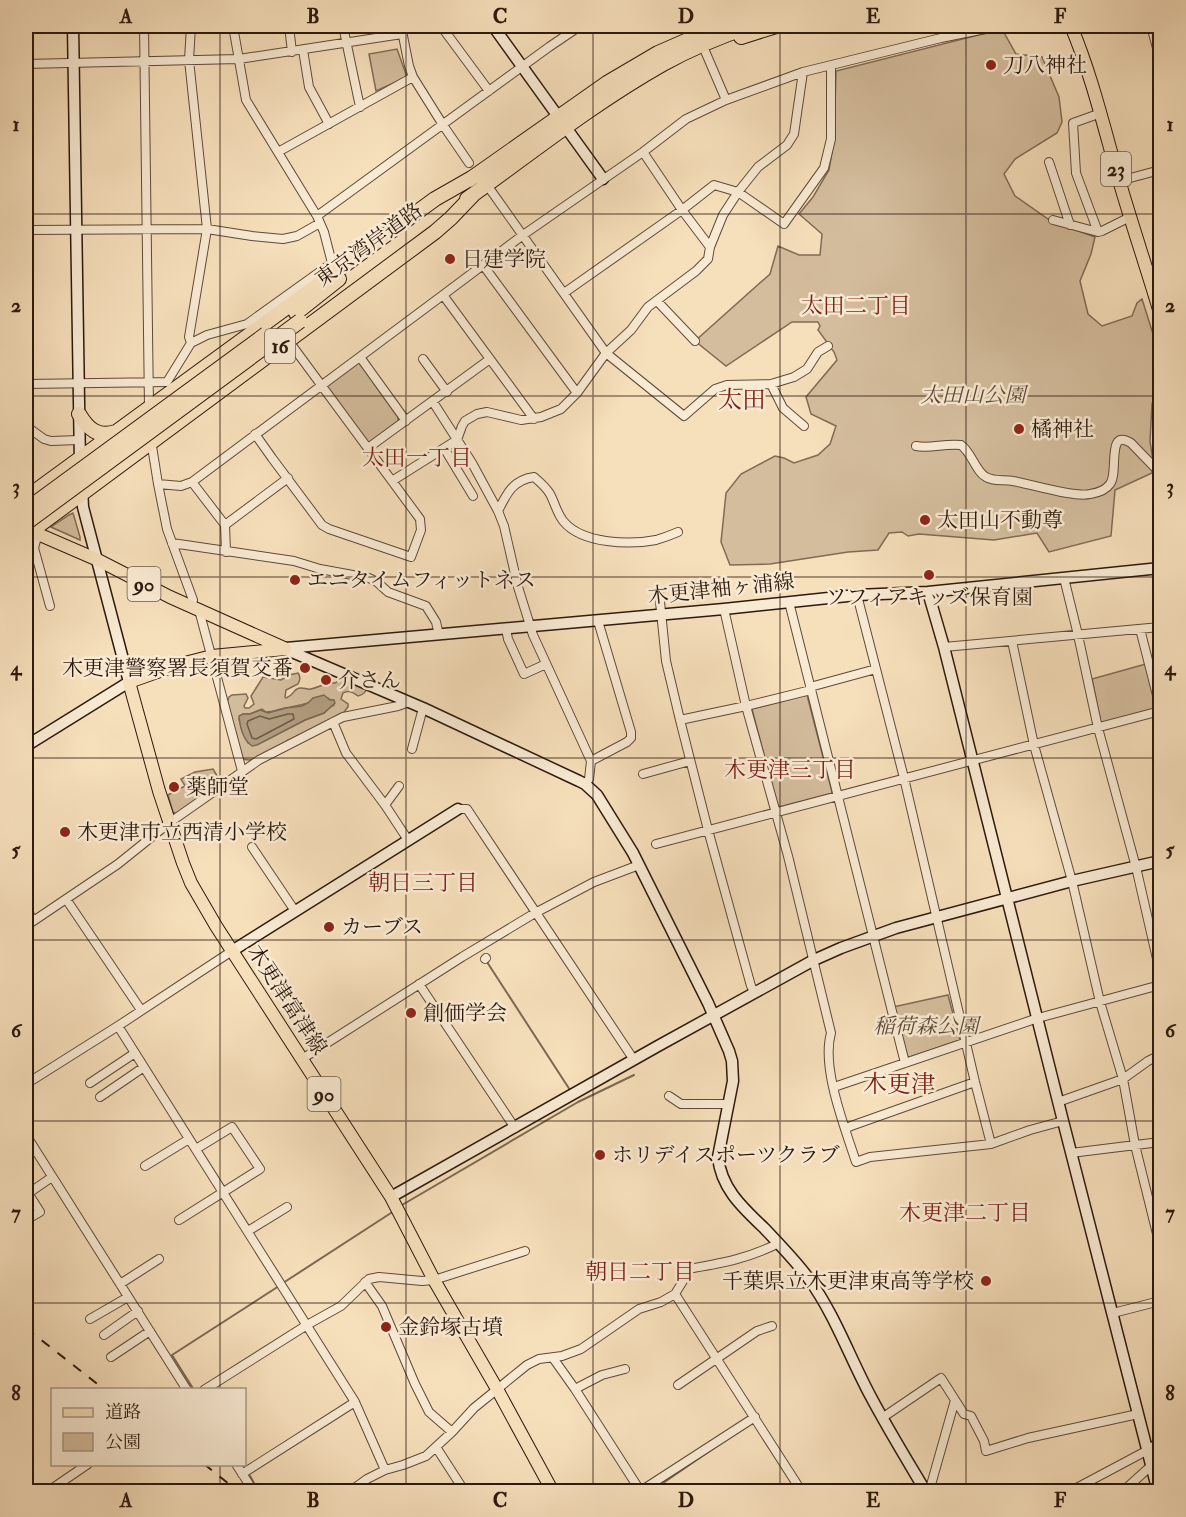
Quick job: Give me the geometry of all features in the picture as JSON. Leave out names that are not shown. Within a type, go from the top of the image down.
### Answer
[{"type":"highway","name":"東京湾岸道路","points":[[26,510],[487,185],[607,83],[700,28],[720,26]]},
{"type":"highway","name":"東京湾岸道路","points":[[29,530],[298,317],[473,169],[562,122],[665,63],[751,26]]},
{"type":"highway","name":"16","points":[[665,63],[693,56],[776,26]]},
{"type":"highway","name":"16","points":[[26,498],[333,268],[435,199],[473,169]]},
{"type":"highway","name":"16","points":[[29,530],[435,232],[451,219],[474,194]]},
{"type":"highway","points":[[79,414],[84,423],[96,433],[118,431]]},
{"type":"main road","name":"23","points":[[1071,26],[1086,63],[1119,182],[1161,313]]},
{"type":"main road","name":"90","points":[[29,530],[98,560],[285,649]]},
{"type":"main road","points":[[129,682],[177,665],[212,656],[285,649]]},
{"type":"main road","name":"木更津富津線","points":[[129,682],[169,823],[191,883],[232,951],[391,1197],[434,1280],[553,1491]]},
{"type":"street","points":[[26,746],[129,682],[83,507],[79,459],[73,26]]},
{"type":"street","points":[[144,26],[151,442],[162,510],[212,656],[242,771]]},
{"type":"street","points":[[191,26],[189,60],[207,229],[189,336],[191,343]]},
{"type":"street","points":[[26,384],[167,382],[191,343],[207,335],[247,324],[333,268],[319,220],[246,100],[234,26]]},
{"type":"street","points":[[289,26],[292,52]]},
{"type":"street","points":[[343,26],[360,107]]},
{"type":"street","points":[[441,26],[489,91]]},
{"type":"street","points":[[493,26],[603,179]]},
{"type":"street","points":[[26,230],[207,229],[283,239],[297,236],[443,124],[580,26]]},
{"type":"street","points":[[158,484],[182,486],[192,482],[523,235],[643,152],[686,119],[726,100],[803,72],[984,27],[1000,26]]},
{"type":"street","points":[[1151,26],[1161,59]]},
{"type":"street","points":[[26,64],[239,59],[346,43],[402,30],[413,77],[473,169]]},
{"type":"street","points":[[303,50],[309,87],[329,124]]},
{"type":"street","points":[[705,51],[726,100]]},
{"type":"street","points":[[564,293],[714,185],[738,192],[784,224],[824,168],[831,139],[831,66]]},
{"type":"street","points":[[392,481],[457,440],[465,421],[482,413],[487,412],[521,420],[550,415],[561,409],[577,393],[606,353],[631,330],[648,307],[696,272],[708,259],[710,247],[723,215],[738,192],[758,167],[787,144],[794,134],[803,72]]},
{"type":"street","points":[[278,152],[413,77]]},
{"type":"street","points":[[1098,232],[1076,173],[1073,123],[1101,113]]},
{"type":"street","points":[[643,152],[710,247]]},
{"type":"street","points":[[1049,162],[1070,225]]},
{"type":"street","points":[[1119,182],[1161,170]]},
{"type":"street","points":[[487,185],[606,353],[684,416],[715,389],[727,385],[771,384],[794,377],[807,369],[818,352],[828,346]]},
{"type":"street","points":[[1053,220],[1098,232],[1130,217]]},
{"type":"street","points":[[483,265],[577,393]]},
{"type":"street","points":[[443,295],[534,419]]},
{"type":"street","points":[[657,301],[695,341]]},
{"type":"street","points":[[255,434],[322,525],[411,557],[421,530],[420,519],[288,340]]},
{"type":"street","points":[[360,357],[405,421]]},
{"type":"street","points":[[423,359],[447,392]]},
{"type":"street","points":[[368,448],[490,359]]},
{"type":"street","points":[[771,384],[783,408],[804,426]]},
{"type":"street","points":[[433,402],[472,463],[504,526],[518,587],[530,626],[591,761],[589,779],[585,784]]},
{"type":"street","points":[[26,426],[44,439],[51,441],[79,440]]},
{"type":"street","points":[[916,446],[961,445],[980,473],[987,478],[1011,480],[1085,496],[1099,492],[1112,483],[1114,446],[1121,439],[1131,443],[1161,473]]},
{"type":"street","points":[[444,448],[473,496]]},
{"type":"street","points":[[498,511],[513,486],[525,478],[534,477],[551,495],[563,521],[581,535],[618,542],[634,542],[659,539],[678,532]]},
{"type":"street","points":[[225,525],[288,478]]},
{"type":"street","points":[[192,482],[225,525],[226,552]]},
{"type":"street","points":[[29,530],[50,606]]},
{"type":"street","points":[[172,543],[294,561],[369,578],[388,592],[426,606],[436,622],[439,635]]},
{"type":"street","name":"木更津袖ヶ浦線","points":[[285,649],[857,595],[928,592],[1161,568]]},
{"type":"street","points":[[1064,578],[1098,728],[1136,867],[1161,972]]},
{"type":"street","points":[[659,592],[666,661],[680,720],[708,830],[751,986],[755,993]]},
{"type":"street","points":[[928,592],[944,647],[1158,1491]]},
{"type":"street","points":[[857,595],[904,778],[991,1144]]},
{"type":"street","points":[[789,602],[905,1063]]},
{"type":"street","points":[[724,609],[746,706],[814,960],[831,1033],[828,1060],[845,1129],[856,1162],[870,1157],[991,1144],[1063,1121]]},
{"type":"street","points":[[591,761],[631,738],[598,621]]},
{"type":"street","points":[[944,647],[1161,627]]},
{"type":"street","points":[[506,629],[508,639],[524,674],[546,664]]},
{"type":"street","points":[[656,843],[1034,745],[1161,709],[1140,629]]},
{"type":"street","points":[[1012,641],[1034,745],[1072,881],[1100,1002],[1123,1079],[1135,1145],[1161,1246]]},
{"type":"street","points":[[285,649],[423,708],[585,784],[597,795],[639,865],[714,1015],[732,1061],[733,1081],[720,1142],[719,1169],[733,1197],[809,1279],[882,1418],[928,1491]]},
{"type":"street","points":[[680,720],[746,706],[876,669]]},
{"type":"street","points":[[26,926],[118,864],[169,823],[259,760],[343,717],[409,702]]},
{"type":"street","points":[[412,749],[423,708]]},
{"type":"street","points":[[333,722],[346,753],[408,840]]},
{"type":"street","points":[[643,774],[690,761]]},
{"type":"street","points":[[385,805],[399,786]]},
{"type":"street","points":[[26,1084],[458,809],[466,809],[634,1060]]},
{"type":"street","points":[[252,847],[295,911]]},
{"type":"street","points":[[391,1197],[714,1015],[814,960],[841,948],[896,928],[1072,881],[1161,861]]},
{"type":"street","points":[[302,1059],[536,913],[594,882],[639,865]]},
{"type":"street","points":[[66,899],[141,1010]]},
{"type":"street","points":[[26,909],[33,920]]},
{"type":"street","points":[[419,984],[514,1128]]},
{"type":"street","points":[[834,1087],[1038,1018],[1161,985]]},
{"type":"street","points":[[118,1026],[355,1402],[385,1470]]},
{"type":"street","points":[[90,1083],[135,1053]]},
{"type":"street","points":[[1058,1102],[1123,1079],[1148,1061],[1161,1055]]},
{"type":"street","points":[[100,1096],[144,1067]]},
{"type":"street","points":[[845,1129],[975,1082]]},
{"type":"street","points":[[669,1096],[681,1104],[729,1104]]},
{"type":"street","points":[[179,1220],[260,1169],[232,1127],[195,1149]]},
{"type":"street","points":[[26,1139],[186,1388]]},
{"type":"street","points":[[145,1166],[189,1139]]},
{"type":"street","points":[[1071,1153],[1161,1142]]},
{"type":"street","points":[[26,1220],[40,1212],[27,1194],[52,1177]]},
{"type":"street","points":[[248,1232],[288,1207]]},
{"type":"street","points":[[349,1491],[385,1470],[414,1462],[426,1456],[474,1408],[527,1365],[539,1359],[553,1358],[582,1349],[639,1310],[675,1294],[688,1269],[751,1256],[778,1243]]},
{"type":"street","points":[[206,1388],[307,1324],[341,1306],[369,1279],[380,1277],[434,1280],[525,1251]]},
{"type":"street","points":[[120,1284],[159,1259]]},
{"type":"street","points":[[365,1282],[382,1306],[429,1412],[452,1432]]},
{"type":"street","points":[[675,1294],[802,1491]]},
{"type":"street","points":[[90,1319],[128,1297]]},
{"type":"street","points":[[1113,1313],[1161,1301]]},
{"type":"street","points":[[104,1335],[138,1311]]},
{"type":"street","points":[[678,1385],[757,1330],[772,1326]]},
{"type":"street","points":[[111,1357],[150,1331]]},
{"type":"street","points":[[553,1358],[640,1491],[755,1417]]},
{"type":"street","points":[[575,1389],[602,1375],[625,1369]]},
{"type":"street","points":[[882,1418],[941,1378],[964,1414],[971,1416],[984,1441],[986,1451],[1028,1438],[1138,1414]]},
{"type":"street","points":[[928,1491],[955,1400]]},
{"type":"street","points":[[242,1474],[355,1402]]},
{"type":"street","points":[[1069,1491],[1161,1444]]},
{"type":"street","points":[[436,1448],[465,1491]]},
{"type":"street","points":[[1122,1491],[1152,1465]]},
{"type":"street","points":[[47,1491],[85,1466]]},
{"type":"street","points":[[237,1466],[254,1491]]},
{"type":"green space","name":"太田山公園","points":[[1002,29],[1016,54],[1042,57],[1059,97],[1062,122],[1057,133],[1015,159],[1004,174],[1015,196],[1051,221],[1095,237],[1080,281],[1088,314],[1102,326],[1132,316],[1137,303],[1142,299],[1160,356],[1160,379],[1152,404],[1150,441],[1152,473],[1115,490],[1111,536],[1049,552],[1037,533],[994,540],[919,534],[908,536],[902,532],[889,533],[878,550],[848,552],[770,564],[730,565],[721,542],[726,493],[741,474],[775,456],[794,463],[818,455],[830,444],[836,426],[811,414],[806,397],[837,360],[818,330],[820,326],[818,322],[792,322],[726,366],[695,341],[770,274],[778,246],[799,255],[820,255],[822,234],[799,214],[813,197],[829,170],[834,140],[836,71]]},
{"type":"green space","points":[[397,49],[407,77],[376,91],[369,54]]},
{"type":"green space","points":[[359,362],[398,417],[398,421],[366,443],[325,385]]},
{"type":"green space","points":[[73,513],[80,537],[80,540],[51,527]]},
{"type":"green space","points":[[1146,664],[1159,709],[1101,724],[1092,679]]},
{"type":"green space","points":[[298,673],[300,678],[298,684],[286,690],[286,698],[299,688],[311,689],[335,683],[344,677],[367,687],[360,696],[349,692],[343,693],[341,699],[348,704],[348,707],[341,716],[288,740],[263,756],[251,760],[240,758],[226,705],[229,697],[246,694],[248,698],[244,706],[249,708],[254,704],[251,696],[263,677],[281,680]],"holes":[[[328,698],[333,700],[334,705],[324,713],[264,741],[248,743],[242,730],[239,719],[243,714],[262,709],[271,712]]]},
{"type":"green space","points":[[807,695],[832,792],[781,808],[777,805],[752,709]]},
{"type":"green space","points":[[213,769],[220,781],[177,814],[173,812],[168,795],[185,786],[181,779],[195,772]]},
{"type":"green space","name":"稲荷森公園","points":[[948,995],[960,1040],[907,1058],[893,1007]]},
{"type":"water","points":[[324,695],[334,700],[335,703],[324,713],[305,720],[257,745],[252,746],[244,737],[239,716],[260,710],[268,713],[302,706],[313,698]]},
{"type":"waterway","points":[[487,962],[570,1090]]},
{"type":"waterway","points":[[402,1205],[578,1102],[634,1075]]},
{"type":"waterway","points":[[283,1283],[394,1211]]},
{"type":"waterway","points":[[193,1388],[172,1355],[279,1286]]},
{"type":"waterway","points":[[650,1492],[717,1446]]},
{"type":"waterway","points":[[250,1476],[259,1492]]},
{"type":"waterway","points":[[26,1483],[33,1492]]},
{"type":"railway","points":[[26,1328],[102,1388]]},
{"type":"railway","points":[[206,1466],[239,1492]]},
{"type":"place","name":"刀八神社","points":[[991,65]]},
{"type":"place","name":"日建学院","points":[[450,259]]},
{"type":"place","name":"橘神社","points":[[1019,429]]},
{"type":"place","name":"太田山不動尊","points":[[925,520]]},
{"type":"place","name":"ソフィアキッズ保育園","points":[[929,575]]},
{"type":"place","name":"エニタイムフィットネス","points":[[295,580]]},
{"type":"place","name":"木更津警察署長須賀交番","points":[[305,668]]},
{"type":"place","name":"介さん","points":[[326,680]]},
{"type":"place","name":"薬師堂","points":[[174,787]]},
{"type":"place","name":"木更津市立西清小学校","points":[[65,832]]},
{"type":"place","name":"カーブス","points":[[329,927]]},
{"type":"place","name":"創価学会","points":[[411,1013]]},
{"type":"place","name":"ホリデイスポーツクラブ","points":[[600,1155]]},
{"type":"place","name":"千葉県立木更津東高等学校","points":[[986,1281]]},
{"type":"place","name":"金鈴塚古墳","points":[[386,1327]]},
{"type":"district","name":"太田二丁目","points":[[856,306]]},
{"type":"district","name":"太田","points":[[742,400]]},
{"type":"district","name":"太田一丁目","points":[[417,458]]},
{"type":"district","name":"木更津三丁目","points":[[790,770]]},
{"type":"district","name":"朝日三丁目","points":[[423,883]]},
{"type":"district","name":"木更津","points":[[899,1084]]},
{"type":"district","name":"木更津二丁目","points":[[965,1213]]},
{"type":"district","name":"朝日二丁目","points":[[640,1272]]}]
